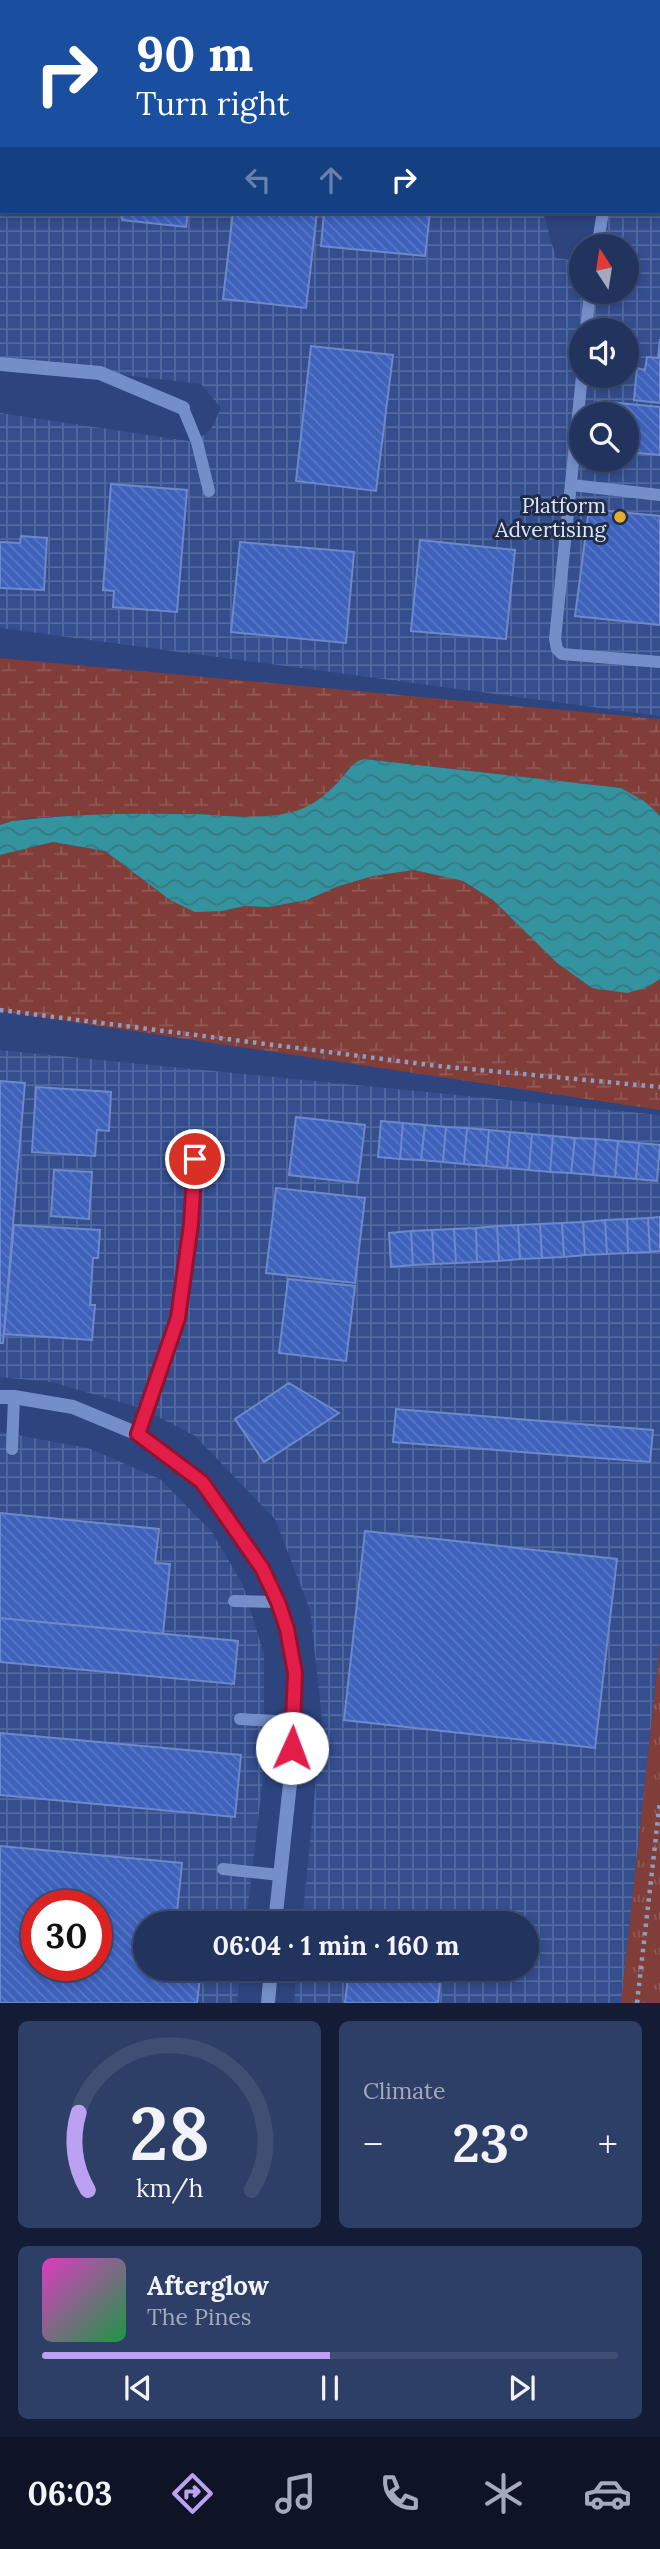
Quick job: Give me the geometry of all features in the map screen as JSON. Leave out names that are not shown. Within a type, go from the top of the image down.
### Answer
[{"type":"street","points":[[0,364],[100,373],[183,408]]},
{"type":"street","points":[[7,1397],[73,1407],[138,1434],[202,1482],[262,1568],[287,1629],[295,1673],[291,1774],[276,1911]]},
{"type":"street","points":[[268,2003],[270,1981]]},
{"type":"lane","points":[[599,234],[603,214]]},
{"type":"lane","points":[[581,388],[555,639],[557,649],[562,654],[660,662]]},
{"type":"lane","points":[[183,408],[197,442],[209,491]]},
{"type":"lane","points":[[572,485],[660,495]]},
{"type":"lane","points":[[138,1434],[178,1318],[191,1224],[195,1159]]},
{"type":"lane","points":[[7,1397],[12,1449]]},
{"type":"lane","points":[[234,1601],[278,1602]]},
{"type":"lane","points":[[240,1719],[293,1722]]},
{"type":"lane","points":[[223,1869],[280,1875]]},
{"type":"path","points":[[0,1010],[438,1066],[660,1087]]},
{"type":"path","points":[[637,2003],[660,1801]]},
{"type":"shaded area","points":[[0,214],[544,214],[556,258],[569,260],[569,304],[639,304],[639,234],[601,234],[608,214],[660,214],[660,716],[0,628],[0,413],[195,442],[211,429],[221,408],[201,384],[0,361]]},
{"type":"shaded area","points":[[0,1050],[660,1115],[660,1643],[621,2003],[294,2003],[296,1981],[539,1981],[539,1911],[303,1911],[322,1719],[310,1610],[275,1519],[195,1436],[141,1408],[51,1382],[0,1377]]},
{"type":"shaded area","points":[[0,1432],[88,1448],[160,1479],[212,1532],[243,1585],[264,1654],[264,1769],[247,1911],[133,1911],[133,1981],[240,1981],[237,2003],[0,2003]]},
{"type":"green space","points":[[0,658],[660,719],[660,815],[644,801],[621,788],[364,759],[354,764],[317,801],[288,814],[252,817],[100,815],[34,818],[0,825]]},
{"type":"green space","points":[[53,842],[105,851],[170,900],[222,911],[307,900],[336,887],[373,876],[414,870],[463,881],[493,900],[557,963],[592,988],[648,987],[660,979],[660,1110],[0,1011],[0,855]]},
{"type":"green space","points":[[660,1643],[660,2003],[621,2003]]},
{"type":"water","points":[[364,759],[621,788],[644,801],[660,815],[660,979],[648,987],[627,993],[592,988],[557,963],[493,900],[463,881],[414,870],[373,876],[336,887],[307,900],[269,907],[245,906],[222,911],[195,912],[170,900],[105,851],[53,842],[0,855],[0,825],[12,821],[122,814],[263,817],[296,811],[323,796],[354,764]]},
{"type":"building","points":[[121,214],[188,214],[186,227],[122,220]]},
{"type":"building","points":[[233,214],[317,214],[306,308],[223,299]]},
{"type":"building","points":[[324,214],[430,214],[425,256],[321,246]]},
{"type":"building","points":[[660,339],[660,403],[634,400],[635,388],[639,388],[639,368],[645,370],[647,357],[658,358]]},
{"type":"building","points":[[311,346],[393,355],[376,491],[296,481]]},
{"type":"building","points":[[639,405],[660,407],[660,455],[639,453]]},
{"type":"building","points":[[111,484],[187,490],[177,612],[113,607],[114,591],[103,590]]},
{"type":"building","points":[[589,509],[660,516],[660,625],[575,616]]},
{"type":"building","points":[[21,536],[47,538],[44,590],[0,588],[0,542],[20,543]]},
{"type":"building","points":[[420,540],[515,550],[506,639],[411,631]]},
{"type":"building","points":[[240,542],[354,552],[346,643],[231,632]]},
{"type":"building","points":[[0,1081],[25,1083],[3,1343],[0,1343]]},
{"type":"building","points":[[36,1087],[111,1092],[109,1131],[97,1130],[95,1156],[32,1152]]},
{"type":"building","points":[[296,1117],[365,1125],[358,1183],[289,1175]]},
{"type":"building","points":[[381,1121],[403,1123],[400,1159],[378,1157]]},
{"type":"building","points":[[403,1123],[425,1125],[421,1160],[400,1159]]},
{"type":"building","points":[[425,1125],[446,1127],[443,1162],[421,1160]]},
{"type":"building","points":[[446,1127],[467,1128],[464,1164],[443,1162]]},
{"type":"building","points":[[467,1128],[489,1130],[486,1166],[464,1164]]},
{"type":"building","points":[[489,1130],[510,1132],[507,1168],[486,1166]]},
{"type":"building","points":[[510,1132],[532,1134],[529,1170],[507,1168]]},
{"type":"building","points":[[532,1134],[553,1136],[550,1172],[529,1170]]},
{"type":"building","points":[[553,1136],[575,1138],[571,1173],[550,1172]]},
{"type":"building","points":[[575,1138],[596,1139],[593,1175],[571,1173]]},
{"type":"building","points":[[596,1139],[618,1141],[615,1177],[593,1175]]},
{"type":"building","points":[[618,1141],[639,1143],[636,1179],[615,1177]]},
{"type":"building","points":[[639,1143],[660,1145],[657,1181],[636,1179]]},
{"type":"building","points":[[54,1170],[92,1172],[89,1219],[51,1216]]},
{"type":"building","points":[[276,1188],[365,1198],[355,1283],[266,1273]]},
{"type":"building","points":[[660,1217],[660,1251],[650,1252],[648,1218]]},
{"type":"building","points":[[648,1218],[650,1252],[628,1253],[627,1219]]},
{"type":"building","points":[[627,1219],[628,1253],[607,1254],[605,1220]]},
{"type":"building","points":[[605,1220],[607,1254],[585,1255],[583,1222]]},
{"type":"building","points":[[583,1222],[585,1255],[564,1257],[562,1223]]},
{"type":"building","points":[[562,1223],[564,1257],[542,1258],[540,1224]]},
{"type":"building","points":[[540,1224],[542,1258],[520,1259],[518,1225]]},
{"type":"building","points":[[14,1225],[100,1230],[98,1258],[93,1258],[90,1305],[95,1305],[92,1340],[4,1334]]},
{"type":"building","points":[[518,1225],[520,1259],[499,1261],[497,1226]]},
{"type":"building","points":[[497,1226],[499,1261],[477,1262],[476,1228]]},
{"type":"building","points":[[476,1228],[477,1262],[456,1263],[454,1229]]},
{"type":"building","points":[[454,1229],[456,1263],[434,1264],[432,1230]]},
{"type":"building","points":[[432,1230],[434,1264],[413,1265],[411,1231]]},
{"type":"building","points":[[411,1231],[413,1265],[391,1267],[389,1233]]},
{"type":"building","points":[[288,1279],[355,1286],[346,1361],[279,1353]]},
{"type":"building","points":[[289,1383],[339,1413],[264,1462],[235,1419]]},
{"type":"building","points":[[396,1409],[653,1430],[650,1462],[393,1442]]},
{"type":"building","points":[[0,1513],[159,1529],[155,1563],[170,1564],[163,1634],[0,1618]]},
{"type":"building","points":[[365,1531],[617,1559],[595,1748],[344,1720]]},
{"type":"building","points":[[0,1618],[238,1641],[234,1684],[0,1662]]},
{"type":"building","points":[[0,1733],[241,1755],[235,1817],[0,1795]]},
{"type":"building","points":[[0,1846],[182,1863],[177,1911],[133,1911],[133,1981],[200,1981],[197,2003],[0,2003]]},
{"type":"building","points":[[348,1981],[440,1981],[438,2003],[345,2003]]},
{"type":"place","name":"Platform Advertising","points":[[620,517]]},
{"type":"route","points":[[195,1159],[191,1224],[178,1318],[138,1434],[202,1482],[262,1568],[287,1629],[295,1673],[292,1748]]}]
